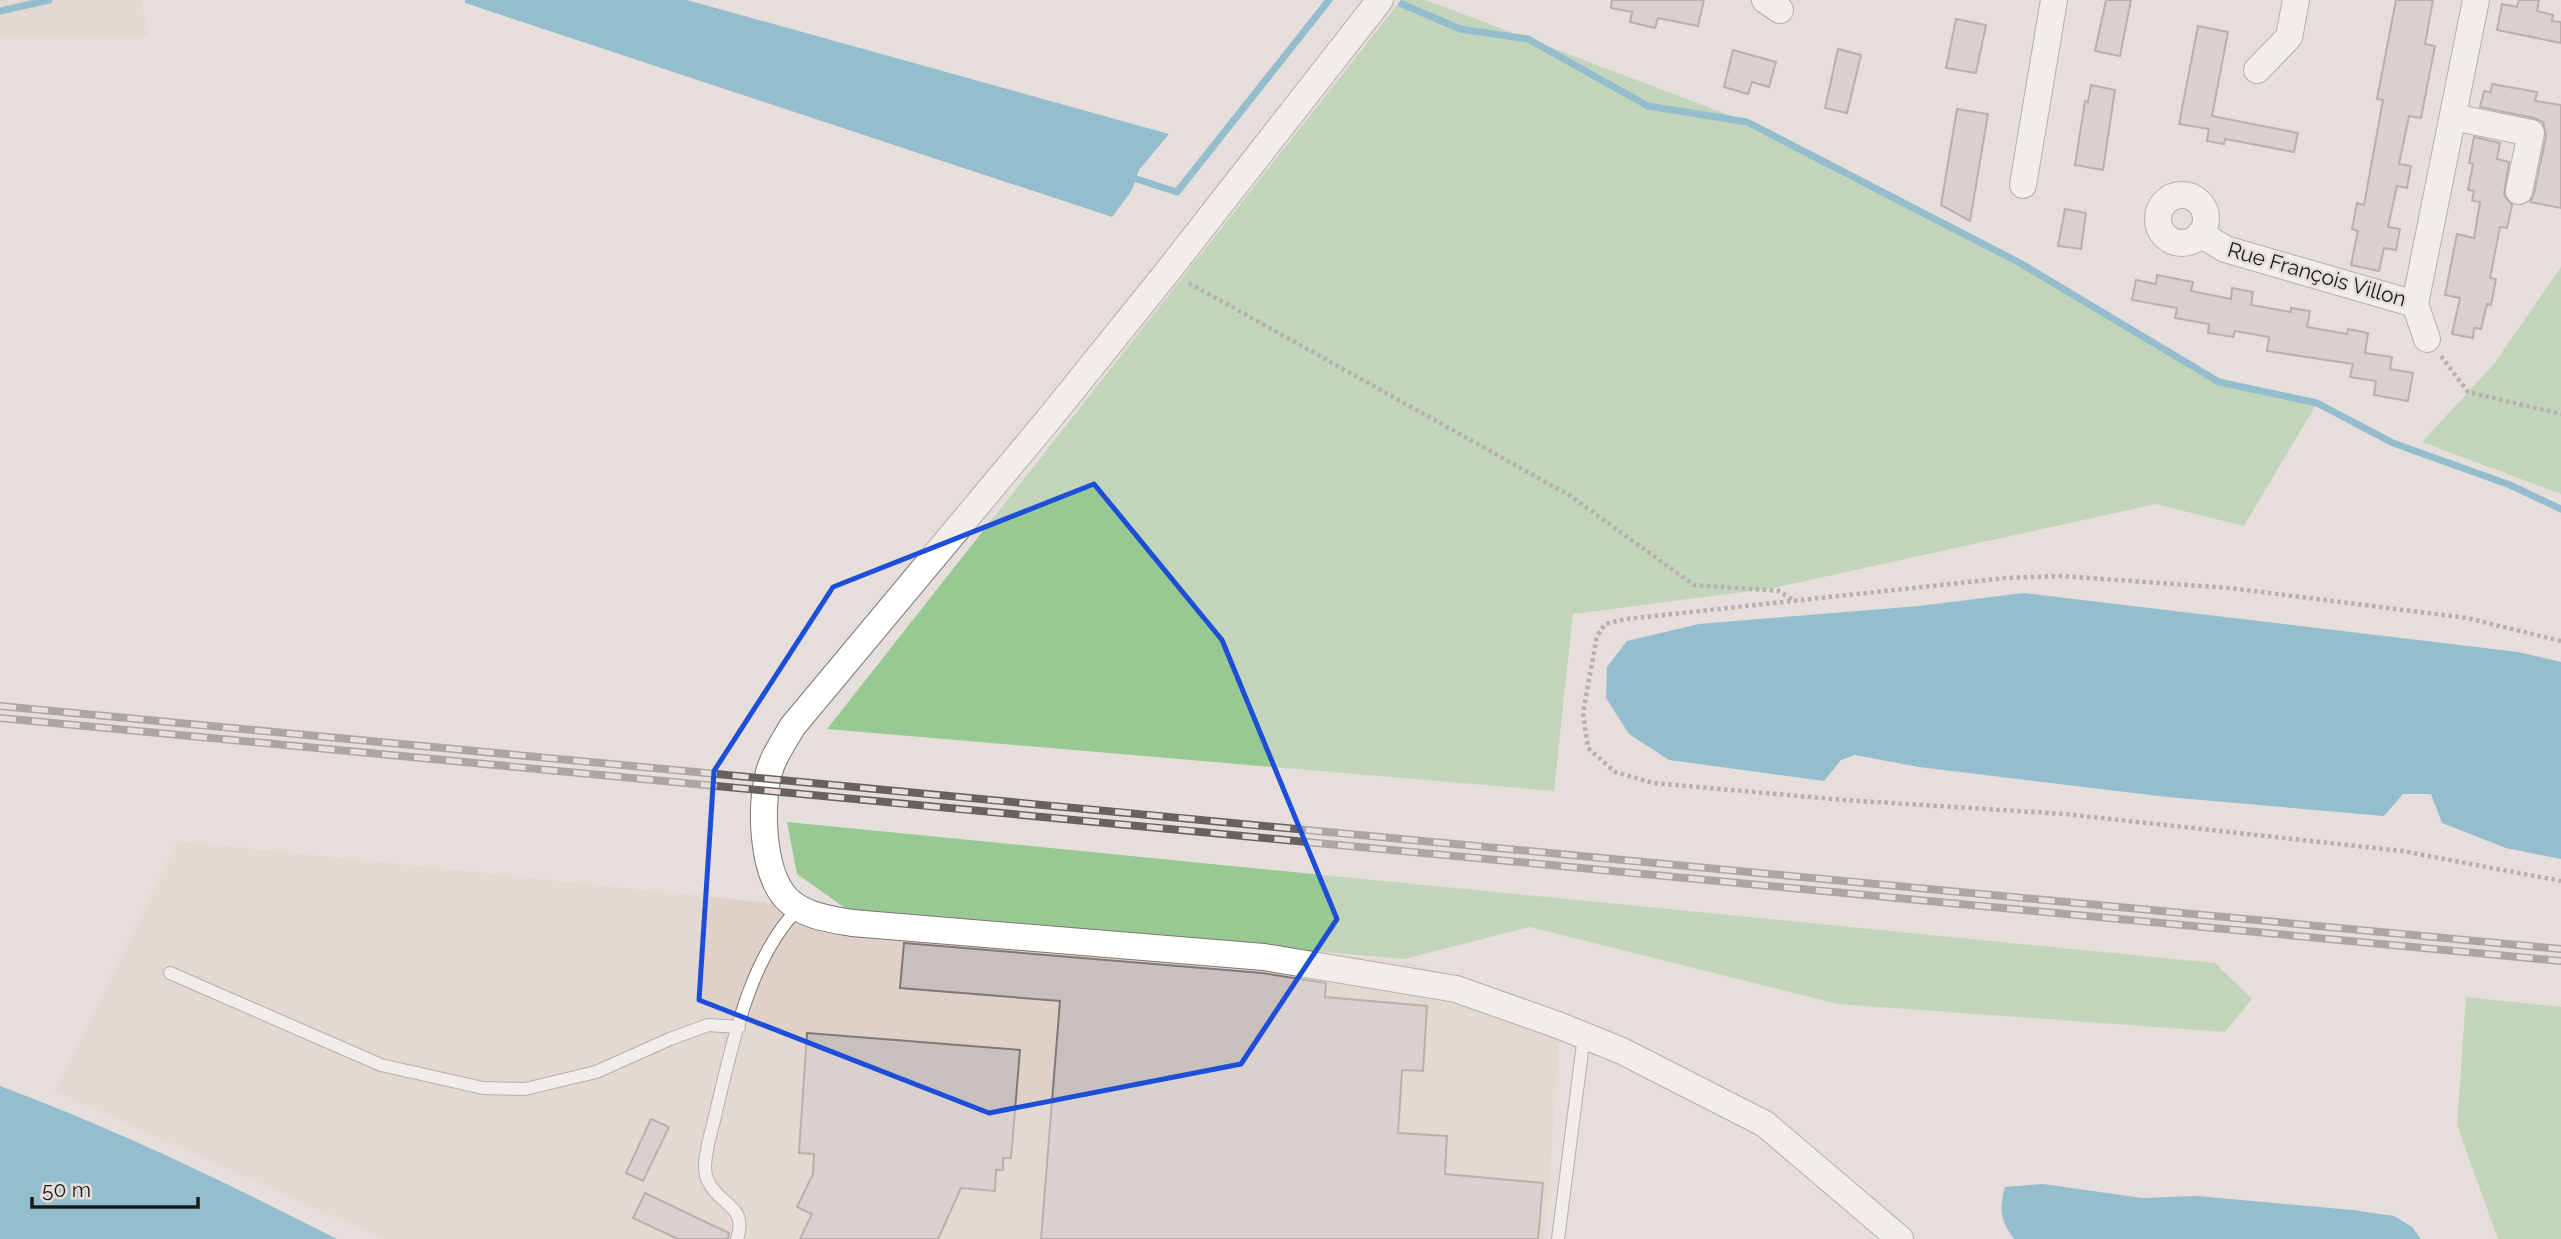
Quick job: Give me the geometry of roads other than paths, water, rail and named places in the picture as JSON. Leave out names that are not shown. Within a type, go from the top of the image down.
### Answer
[{"type":"street","points":[[1380,0],[1045,424],[792,727],[771,767],[764,807],[765,833],[776,881],[786,897],[799,908],[830,919],[852,923],[1251,956],[1348,969],[1456,989],[1622,1051],[1765,1124],[1899,1239]]},
{"type":"street","points":[[2023,185],[2054,0]]},
{"type":"street","points":[[2257,70],[2288,37],[2296,0]]},
{"type":"street","name":"Rue François Villon","points":[[2200,234],[2225,249],[2415,304],[2476,0]]},
{"type":"street","points":[[2453,117],[2531,133],[2519,191]]},
{"type":"street","points":[[2415,304],[2427,339]]},
{"type":"lane","points":[[737,1239],[740,1217],[709,1184],[704,1169],[708,1144],[749,988],[783,924],[799,908]]},
{"type":"lane","points":[[170,973],[380,1065],[483,1087],[525,1089],[584,1075],[708,1025],[739,1027]]},
{"type":"lane","points":[[1558,1239],[1584,1036]]},
{"type":"water","points":[[465,0],[687,0],[1169,134],[1139,170],[1132,190],[1112,217],[465,3]]},
{"type":"water","points":[[2024,593],[2518,652],[2561,662],[2561,859],[2506,848],[2442,823],[2431,794],[2403,794],[2384,816],[2167,797],[1919,767],[1855,755],[1841,760],[1824,781],[1669,760],[1629,734],[1606,698],[1607,667],[1627,641],[1699,624],[1919,606]]},
{"type":"water","points":[[0,1086],[171,1158],[337,1239],[0,1239]]},
{"type":"water","points":[[2043,1184],[2142,1198],[2197,1196],[2353,1210],[2394,1216],[2412,1227],[2421,1239],[2014,1239],[2002,1214],[2005,1187]]},
{"type":"waterway","points":[[0,11],[49,0]]},
{"type":"waterway","points":[[1127,176],[1177,192],[1329,0]]},
{"type":"waterway","points":[[1402,4],[1460,29],[1528,39],[1648,106],[1747,122],[2020,263],[2219,382],[2317,403],[2393,443],[2510,485],[2561,509]]},
{"type":"railway","points":[[0,706],[2561,949]]},
{"type":"railway","points":[[0,718],[2561,961]]}]
